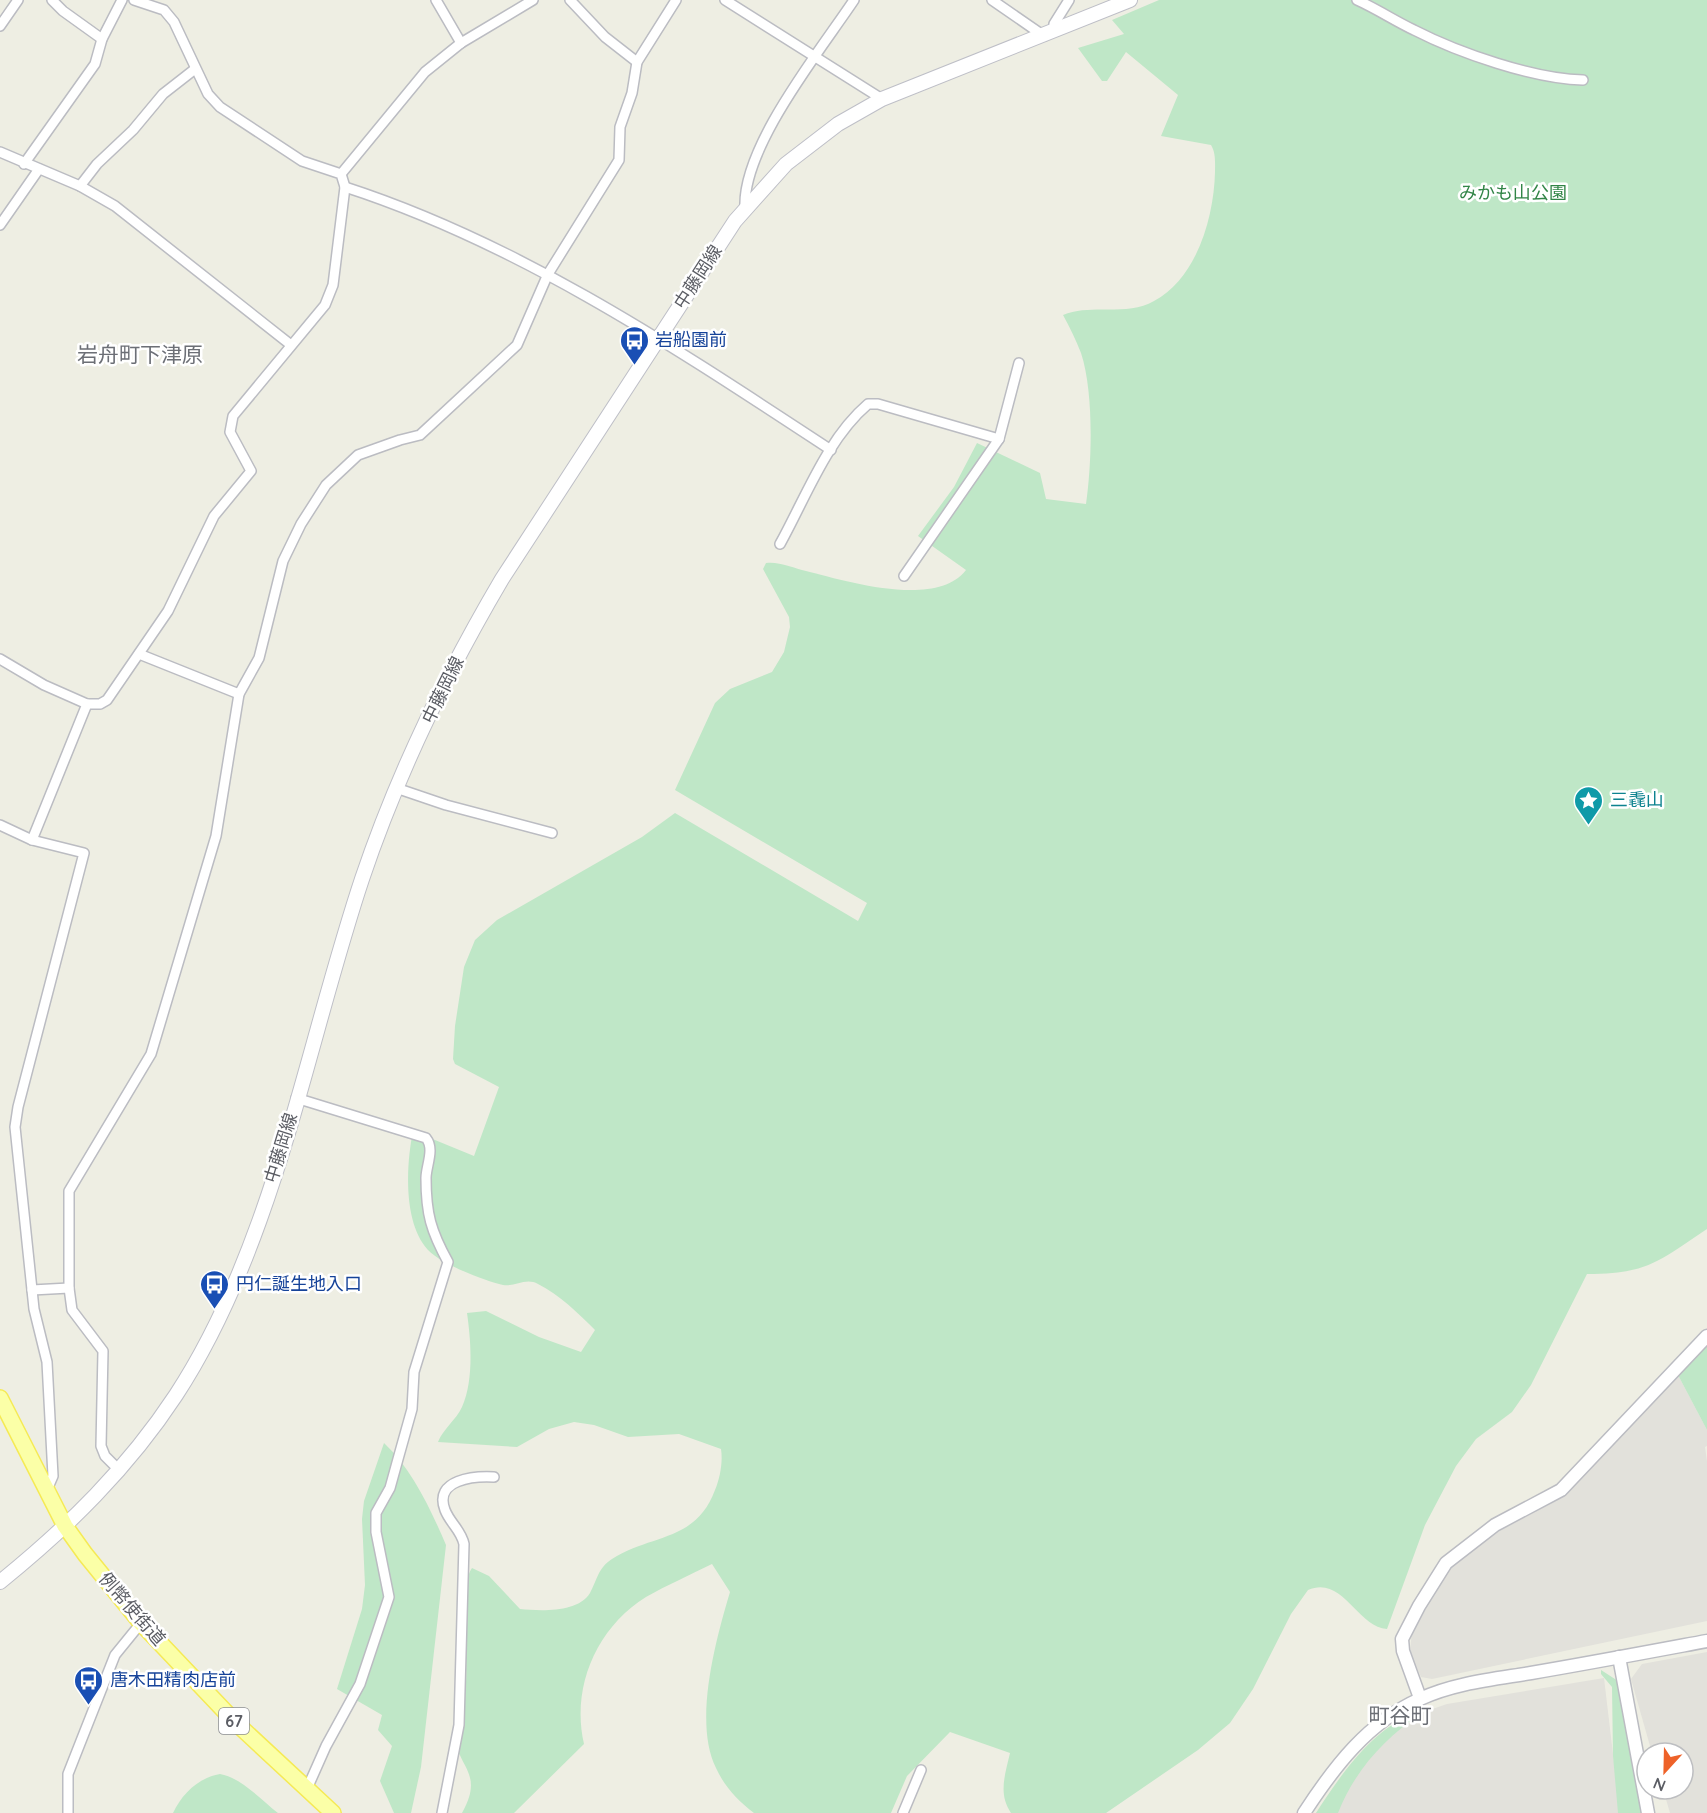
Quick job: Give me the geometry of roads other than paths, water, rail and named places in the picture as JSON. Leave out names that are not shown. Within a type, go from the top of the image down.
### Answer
[{"type":"main road","name":"中藤岡線","points":[[0,1582],[65,1526],[120,1471],[177,1394],[222,1310],[251,1240],[354,903],[396,788],[436,703],[492,596],[657,339],[745,208],[786,164],[818,138],[882,99],[1130,0]]},
{"type":"main road","name":"例幣使街道","points":[[1,1403],[65,1526],[141,1623],[235,1722],[306,1791],[333,1813]]},
{"type":"street","points":[[0,26],[18,0]]},
{"type":"street","points":[[52,0],[63,11],[102,39]]},
{"type":"street","points":[[24,164],[95,64],[102,39],[122,0]]},
{"type":"street","points":[[136,0],[164,10],[174,22],[208,94],[236,119],[302,161],[341,174]]},
{"type":"street","points":[[436,0],[461,43]]},
{"type":"street","points":[[341,174],[425,72],[461,43],[533,0]]},
{"type":"street","points":[[570,0],[605,37],[637,62]]},
{"type":"street","points":[[120,1471],[105,1456],[101,1446],[103,1351],[76,1318],[69,1288],[69,1191],[151,1054],[216,836],[239,694],[259,658],[283,561],[301,524],[326,485],[358,455],[420,435],[517,345],[548,274],[619,160],[617,146],[620,127],[632,93],[637,62],[676,0]]},
{"type":"street","points":[[725,0],[882,99]]},
{"type":"street","points":[[745,208],[747,184],[767,134],[854,0]]},
{"type":"street","points":[[992,0],[1050,33],[1069,0]]},
{"type":"street","points":[[1357,0],[1414,30],[1487,58],[1556,79],[1583,80]]},
{"type":"street","points":[[80,186],[97,164],[133,130],[163,94],[195,69]]},
{"type":"street","points":[[0,152],[80,186],[115,206],[291,345]]},
{"type":"street","points":[[0,225],[39,169]]},
{"type":"street","points":[[0,659],[44,685],[87,704],[100,704],[108,700],[168,611],[214,516],[251,471],[230,432],[233,416],[325,305],[333,285],[345,187],[341,174]]},
{"type":"street","points":[[345,187],[424,216],[548,274],[657,339],[831,450]]},
{"type":"street","points":[[904,576],[999,439],[1019,363]]},
{"type":"street","points":[[780,544],[831,450],[855,416],[868,404],[878,404],[999,439]]},
{"type":"street","points":[[139,654],[239,694]]},
{"type":"street","points":[[32,840],[87,704]]},
{"type":"street","points":[[396,788],[446,805],[552,833]]},
{"type":"street","points":[[0,825],[32,840],[84,853],[16,1117],[32,1290],[36,1321],[47,1362],[53,1476],[47,1491]]},
{"type":"street","points":[[296,1098],[426,1138],[430,1146],[426,1170],[428,1220],[448,1262],[414,1372],[412,1409],[390,1488],[376,1513],[376,1533],[389,1597],[360,1684],[326,1746],[306,1791]]},
{"type":"street","points":[[32,1290],[69,1288]]},
{"type":"street","points":[[1420,1698],[1402,1651],[1402,1639],[1419,1606],[1446,1563],[1495,1526],[1561,1490],[1707,1336]]},
{"type":"street","points":[[442,1813],[459,1725],[464,1544],[445,1510],[444,1502],[450,1486],[459,1480],[472,1476],[494,1477]]},
{"type":"street","points":[[69,1813],[68,1774],[116,1655],[141,1623]]},
{"type":"street","points":[[1304,1813],[1332,1772],[1361,1738],[1390,1716],[1420,1698],[1487,1681],[1707,1641]]},
{"type":"street","points":[[1619,1658],[1648,1813]]},
{"type":"street","points":[[903,1813],[921,1770]]},
{"type":"place","name":"岩船園前","points":[[634,366]]},
{"type":"place","name":"三毳山","points":[[1589,826]]},
{"type":"place","name":"円仁誕生地入口","points":[[215,1310]]},
{"type":"place","name":"唐木田精肉店前","points":[[89,1706]]},
{"type":"district","name":"岩舟町下津原","points":[[140,355]]},
{"type":"district","name":"町谷町","points":[[1400,1716]]},
{"type":"park label","name":"みかも山公園","points":[[1513,193]]}]
